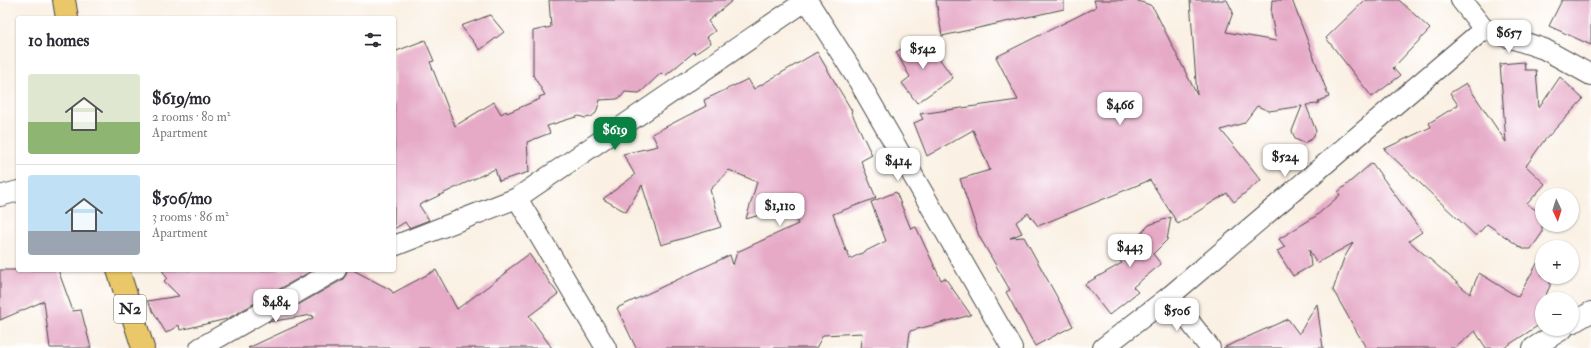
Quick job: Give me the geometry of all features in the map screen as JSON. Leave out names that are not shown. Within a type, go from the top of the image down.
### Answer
[{"type":"highway","points":[[64,0],[67,16]]},
{"type":"highway","name":"N2","points":[[119,272],[143,348]]},
{"type":"street","points":[[396,245],[517,198],[807,0],[858,80],[1012,348]]},
{"type":"street","points":[[1461,0],[1484,29],[1544,49],[1591,75]]},
{"type":"street","points":[[1103,348],[1170,296],[1484,29]]},
{"type":"street","points":[[0,196],[16,192]]},
{"type":"street","points":[[517,198],[606,348]]},
{"type":"street","points":[[200,348],[333,272]]},
{"type":"street","points":[[1170,296],[1210,348]]},
{"type":"street","points":[[1579,320],[1591,312]]},
{"type":"street","points":[[1533,348],[1552,336]]},
{"type":"building","points":[[549,0],[733,0],[708,21],[715,31],[707,37],[711,43],[695,54],[694,52],[665,76],[661,73],[639,93],[625,92],[617,99],[600,100],[596,113],[591,117],[585,118],[579,116],[547,126],[550,133],[527,142],[529,172],[499,181],[495,169],[419,205],[429,220],[409,228],[405,222],[396,228],[396,51],[425,40],[434,61],[430,62],[455,126],[494,102],[501,114],[506,111],[507,113],[540,99],[539,97],[545,95],[533,75],[533,31],[551,27]]},
{"type":"building","points":[[936,0],[1064,0],[1064,9],[942,36]]},
{"type":"building","points":[[1094,0],[1135,0],[1150,5],[1154,9],[1197,95],[1190,0],[1227,0],[1233,12],[1226,32],[1276,41],[1271,14],[1272,0],[1292,0],[1329,97],[1319,101],[1318,104],[1306,105],[1316,131],[1312,139],[1304,143],[1295,139],[1292,131],[1302,106],[1269,111],[1257,106],[1244,123],[1221,130],[1261,180],[1234,202],[1227,193],[1178,224],[1150,180],[1038,226],[1028,213],[1016,222],[1022,233],[1010,238],[1024,237],[1073,326],[1035,346],[1006,292],[1010,290],[979,236],[960,179],[990,170],[973,130],[927,156],[914,123],[923,119],[920,114],[1018,100],[996,57],[1096,7]]},
{"type":"building","points":[[1365,0],[1399,0],[1430,29],[1393,68],[1400,76],[1372,97],[1326,38]]},
{"type":"building","points":[[1562,0],[1591,0],[1591,45],[1549,26]]},
{"type":"building","points":[[490,15],[504,32],[480,50],[461,26]]},
{"type":"building","points":[[924,37],[953,78],[917,103],[902,83],[910,77],[896,52]]},
{"type":"building","points":[[817,52],[852,111],[851,112],[872,155],[861,161],[876,198],[833,214],[850,259],[886,241],[871,202],[896,192],[911,229],[916,227],[941,280],[945,278],[971,315],[910,331],[908,348],[860,348],[862,333],[823,335],[816,348],[636,348],[617,308],[730,255],[733,265],[737,252],[798,224],[791,206],[746,219],[757,182],[729,170],[710,190],[721,227],[661,245],[642,185],[626,212],[603,199],[635,175],[623,154],[658,146],[652,134],[706,106],[704,100],[748,79],[754,89]]},
{"type":"building","points":[[1524,62],[1525,70],[1536,70],[1539,108],[1560,77],[1583,99],[1543,142],[1526,166],[1545,184],[1541,188],[1535,188],[1535,195],[1527,204],[1535,209],[1535,232],[1542,232],[1537,240],[1535,240],[1535,243],[1531,249],[1523,249],[1487,224],[1476,236],[1384,149],[1431,127],[1429,123],[1458,105],[1450,93],[1466,83],[1506,142],[1500,64]]},
{"type":"building","points":[[1372,163],[1422,232],[1409,241],[1470,294],[1479,273],[1518,297],[1535,267],[1535,284],[1550,284],[1550,286],[1547,292],[1535,292],[1535,328],[1504,348],[1486,348],[1475,331],[1455,348],[1366,348],[1333,290],[1344,258],[1353,243],[1317,263],[1309,250],[1311,266],[1293,276],[1277,251],[1285,247],[1279,239],[1316,216],[1340,195],[1338,192]]},
{"type":"building","points":[[1171,217],[1167,240],[1153,254],[1161,264],[1133,287],[1138,292],[1109,315],[1085,284],[1122,263],[1117,258],[1149,225]]},
{"type":"building","points":[[529,254],[558,294],[529,316],[552,348],[248,348],[313,318],[312,315],[268,322],[342,280],[347,272],[357,272],[391,290],[393,293],[436,270],[457,309],[506,273],[506,271]]},
{"type":"building","points":[[0,270],[16,270],[16,272],[59,272],[73,311],[81,310],[91,348],[50,348],[44,301],[0,320]]},
{"type":"building","points":[[163,272],[309,272],[227,319],[180,330],[179,325],[166,333],[147,301],[179,296],[164,281],[167,278]]},
{"type":"building","points":[[1317,304],[1323,348],[1223,348],[1288,319],[1299,334]]}]
